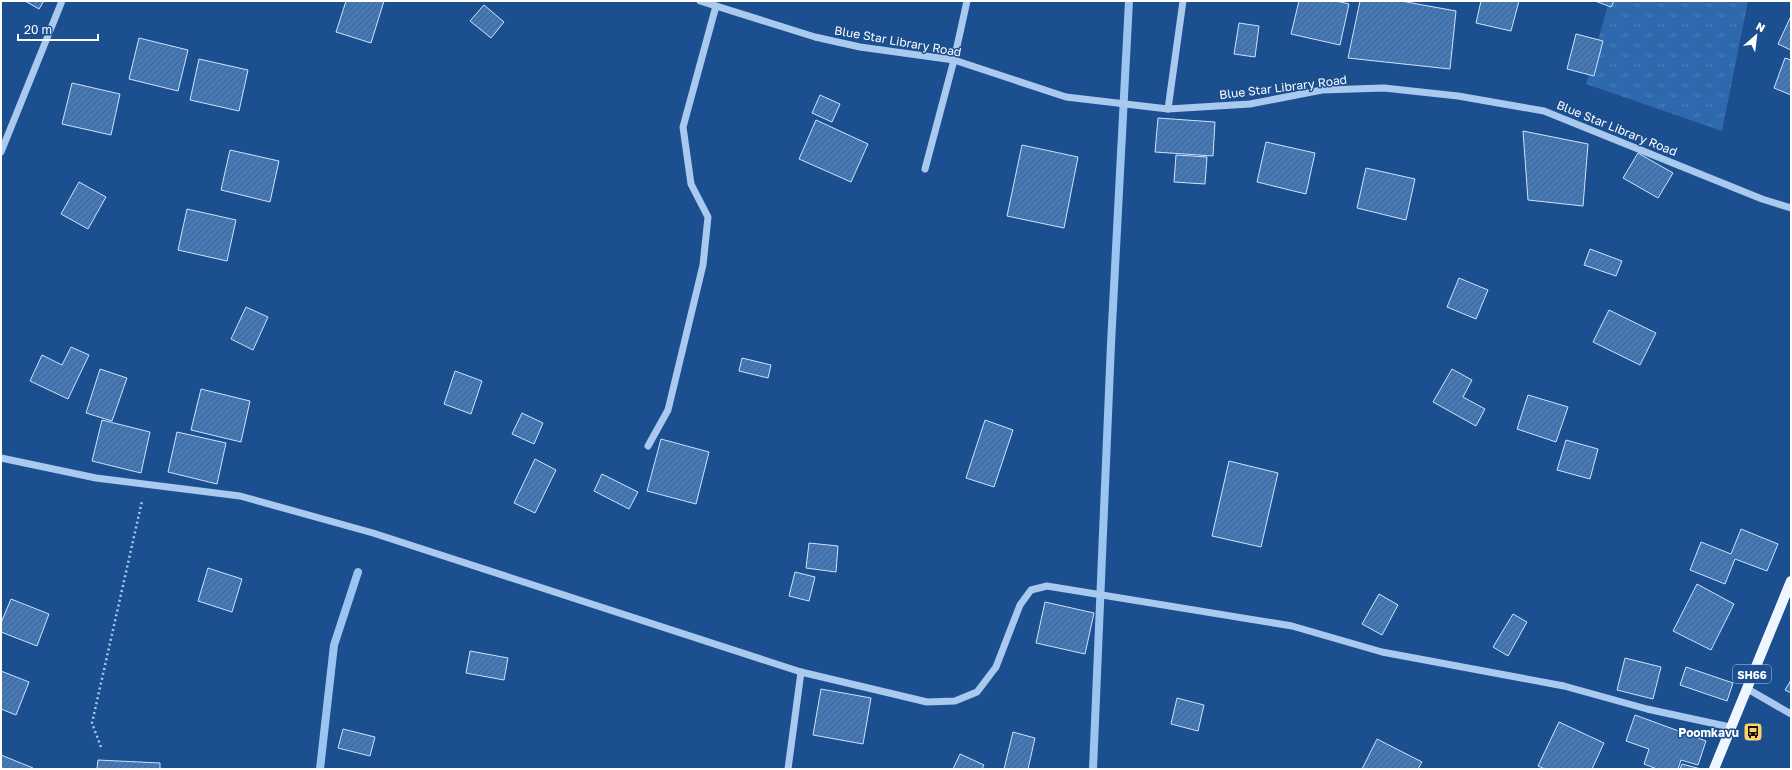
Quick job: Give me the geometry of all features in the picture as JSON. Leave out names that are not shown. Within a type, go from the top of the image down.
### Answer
[{"type":"main road","name":"SH66","points":[[1714,769],[1791,581]]},
{"type":"street","points":[[1,152],[62,1]]},
{"type":"street","name":"Blue Star Library Road","points":[[700,1],[815,37],[853,46],[954,60],[1066,97],[1168,109],[1250,104],[1322,90],[1384,88],[1458,96],[1544,110],[1762,198],[1791,208]]},
{"type":"street","points":[[925,169],[954,60],[967,1]]},
{"type":"street","points":[[1168,109],[1183,1]]},
{"type":"street","points":[[648,446],[668,410],[703,265],[708,217],[691,184],[683,127],[716,6]]},
{"type":"street","points":[[1,458],[96,478],[146,483],[240,496],[373,533],[801,672],[927,702],[955,701],[977,692],[996,668],[1020,605],[1031,590],[1047,586],[1292,626],[1382,652],[1564,686],[1647,709],[1730,727]]},
{"type":"street","points":[[788,769],[801,672]]},
{"type":"street","points":[[1746,688],[1791,714]]},
{"type":"path","points":[[101,747],[92,723],[146,483]]},
{"type":"green space","points":[[1609,1],[1748,1],[1722,131],[1586,84]]},
{"type":"building","points":[[25,1],[44,1],[39,9]]},
{"type":"building","points":[[346,1],[384,1],[371,43],[336,32]]},
{"type":"building","points":[[1299,1],[1336,1],[1349,4],[1340,45],[1291,34]]},
{"type":"building","points":[[1360,1],[1401,1],[1456,11],[1450,69],[1348,58]]},
{"type":"building","points":[[1481,1],[1519,1],[1511,31],[1476,23]]},
{"type":"building","points":[[1595,1],[1614,1],[1611,7]]},
{"type":"building","points":[[484,5],[504,22],[491,38],[470,21]]},
{"type":"building","points":[[1791,16],[1791,50],[1778,44]]},
{"type":"building","points":[[1239,23],[1259,26],[1255,57],[1234,54]]},
{"type":"building","points":[[1576,34],[1603,41],[1594,76],[1567,69]]},
{"type":"building","points":[[139,38],[188,50],[178,91],[129,79]]},
{"type":"building","points":[[1785,58],[1791,60],[1791,95],[1774,88]]},
{"type":"building","points":[[199,59],[248,70],[239,111],[190,100]]},
{"type":"building","points":[[72,83],[120,94],[111,135],[62,124]]},
{"type":"building","points":[[820,95],[840,104],[832,122],[812,113]]},
{"type":"building","points":[[1158,118],[1215,122],[1213,156],[1155,152]]},
{"type":"building","points":[[816,120],[868,144],[851,182],[799,159]]},
{"type":"building","points":[[1523,131],[1588,144],[1583,206],[1528,200]]},
{"type":"building","points":[[1266,142],[1315,153],[1306,194],[1257,182]]},
{"type":"building","points":[[1022,145],[1078,157],[1064,228],[1007,216]]},
{"type":"building","points":[[230,150],[279,161],[270,202],[221,190]]},
{"type":"building","points":[[1638,153],[1673,173],[1658,198],[1623,178]]},
{"type":"building","points":[[1176,155],[1207,157],[1205,184],[1174,182]]},
{"type":"building","points":[[1366,168],[1415,179],[1406,220],[1357,208]]},
{"type":"building","points":[[79,182],[106,197],[88,229],[61,214]]},
{"type":"building","points":[[187,209],[236,220],[227,261],[178,250]]},
{"type":"building","points":[[1590,249],[1622,261],[1616,276],[1584,265]]},
{"type":"building","points":[[1459,278],[1488,290],[1476,319],[1447,307]]},
{"type":"building","points":[[246,307],[268,317],[253,350],[231,339]]},
{"type":"building","points":[[1609,310],[1656,333],[1640,365],[1593,342]]},
{"type":"building","points":[[71,347],[89,355],[68,399],[30,381],[42,355],[62,365]]},
{"type":"building","points":[[742,358],[771,365],[768,378],[739,371]]},
{"type":"building","points":[[100,369],[127,378],[112,421],[86,413]]},
{"type":"building","points":[[1452,369],[1472,380],[1463,397],[1485,409],[1476,426],[1433,402]]},
{"type":"building","points":[[455,371],[482,381],[471,414],[444,404]]},
{"type":"building","points":[[201,389],[250,401],[241,442],[191,430]]},
{"type":"building","points":[[1528,395],[1568,407],[1556,442],[1517,429]]},
{"type":"building","points":[[522,413],[543,423],[534,444],[512,434]]},
{"type":"building","points":[[102,420],[150,432],[141,473],[92,461]]},
{"type":"building","points":[[985,420],[1013,430],[994,487],[966,478]]},
{"type":"building","points":[[177,432],[226,443],[217,484],[168,472]]},
{"type":"building","points":[[661,439],[709,452],[696,504],[647,491]]},
{"type":"building","points":[[1566,440],[1598,449],[1590,479],[1557,470]]},
{"type":"building","points":[[535,459],[556,470],[535,513],[514,503]]},
{"type":"building","points":[[1229,461],[1278,473],[1261,547],[1212,536]]},
{"type":"building","points":[[602,474],[638,492],[629,509],[594,491]]},
{"type":"building","points":[[1741,529],[1778,544],[1767,571],[1735,559],[1725,584],[1690,570],[1701,542],[1731,554]]},
{"type":"building","points":[[809,543],[838,546],[836,572],[806,568]]},
{"type":"building","points":[[208,568],[242,579],[232,612],[198,601]]},
{"type":"building","points":[[795,572],[815,577],[809,601],[789,596]]},
{"type":"building","points":[[1697,584],[1734,604],[1711,650],[1673,631]]},
{"type":"building","points":[[1379,594],[1398,605],[1382,635],[1362,624]]},
{"type":"building","points":[[11,599],[49,614],[37,646],[1,632],[1,623]]},
{"type":"building","points":[[1045,602],[1094,613],[1085,654],[1036,643]]},
{"type":"building","points":[[1513,614],[1527,622],[1508,656],[1493,647]]},
{"type":"building","points":[[470,651],[508,658],[504,680],[466,673]]},
{"type":"building","points":[[1625,658],[1661,667],[1653,699],[1617,690]]},
{"type":"building","points":[[1686,667],[1733,683],[1727,701],[1680,685]]},
{"type":"building","points":[[1,671],[29,682],[16,715],[1,709]]},
{"type":"building","points":[[1791,680],[1791,693],[1785,690]]},
{"type":"building","points":[[821,689],[871,698],[863,744],[813,735]]},
{"type":"building","points":[[1177,698],[1204,705],[1198,731],[1171,724]]},
{"type":"building","points":[[1635,715],[1706,741],[1698,765],[1681,760],[1678,769],[1657,769],[1644,764],[1649,749],[1626,741]]},
{"type":"building","points":[[1559,722],[1604,743],[1592,769],[1545,769],[1538,766]]},
{"type":"building","points":[[343,729],[375,737],[370,756],[338,748]]},
{"type":"building","points":[[1013,732],[1035,738],[1028,769],[1004,769]]},
{"type":"building","points":[[1377,739],[1422,762],[1418,769],[1362,769]]},
{"type":"building","points":[[960,754],[984,765],[982,769],[953,769]]},
{"type":"building","points":[[1,755],[33,768],[1,769]]},
{"type":"building","points":[[98,760],[160,763],[160,769],[97,769]]},
{"type":"building","points":[[1682,764],[1701,769],[1680,769]]},
{"type":"waterway","points":[[1093,769],[1111,344],[1129,1]]},
{"type":"waterway","points":[[320,769],[334,645],[358,572]]},
{"type":"place","name":"Poomkavu","points":[[1753,732]]}]
